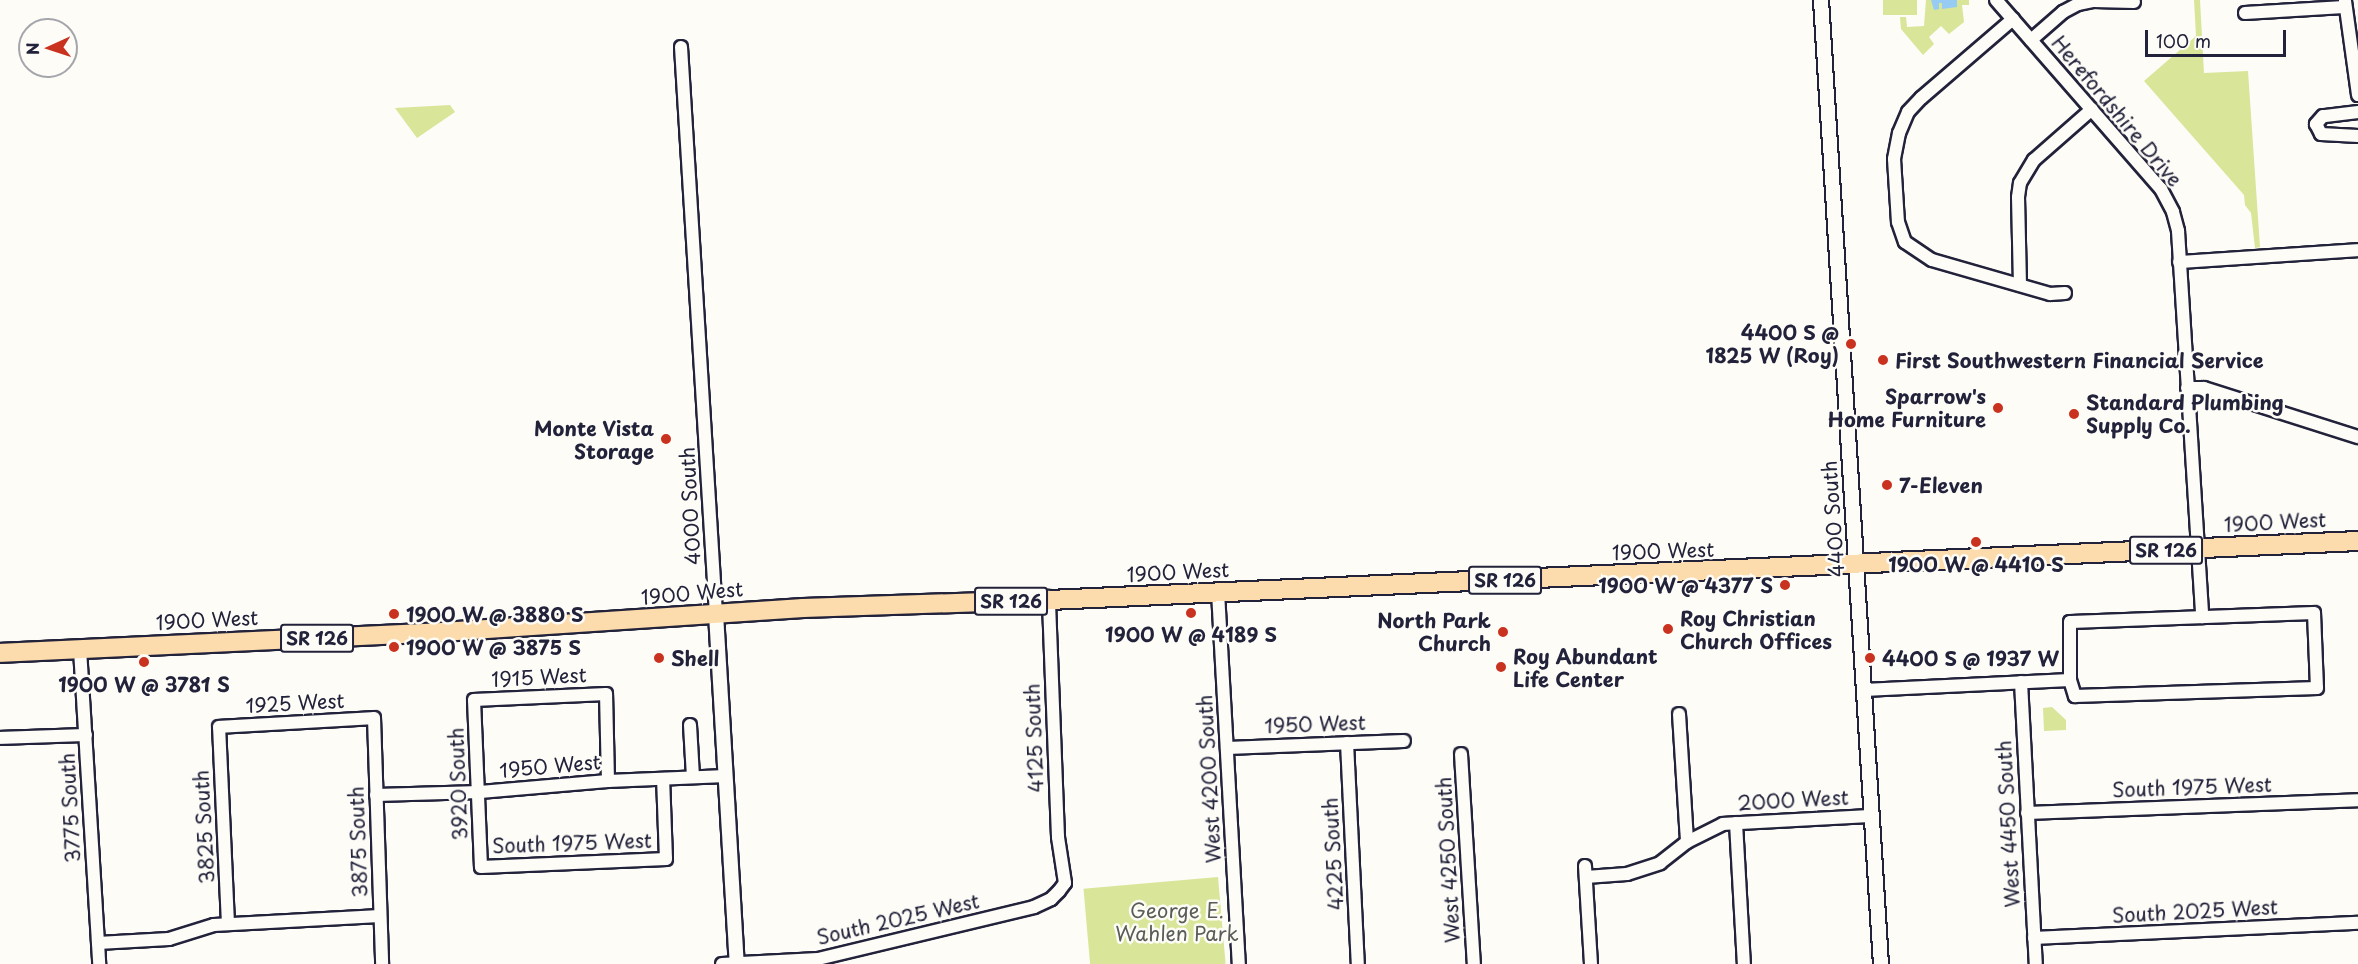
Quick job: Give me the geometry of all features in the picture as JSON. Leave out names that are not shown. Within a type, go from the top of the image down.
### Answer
[{"type":"main road","name":"1900 West","points":[[0,653],[442,632],[803,608],[1049,600],[2358,541]]},
{"type":"street","name":"4400 South","points":[[1821,0],[1881,964]]},
{"type":"street","name":"Herefordshire Drive","points":[[1996,0],[2162,189],[2173,212],[2180,262],[2202,617]]},
{"type":"street","points":[[2031,40],[2063,12],[2078,4],[2094,1],[2134,2]]},
{"type":"street","points":[[2245,13],[2344,4],[2358,95]]},
{"type":"street","points":[[2013,19],[1921,98],[1908,112],[1899,133],[1894,159],[1898,222],[1905,242],[1932,260],[2050,294],[2065,293]]},
{"type":"street","name":"4000 South","points":[[681,47],[737,964]]},
{"type":"street","points":[[2020,285],[2018,197],[2020,183],[2034,160],[2091,109]]},
{"type":"street","points":[[2358,112],[2323,116],[2316,124],[2321,134],[2358,136]]},
{"type":"street","points":[[2180,262],[2358,250]]},
{"type":"street","points":[[2187,388],[2204,388],[2358,437]]},
{"type":"street","name":"West 4200 South","points":[[1218,592],[1239,964]]},
{"type":"street","name":"4125 South","points":[[1049,600],[1057,825],[1063,875]]},
{"type":"street","points":[[2314,613],[2317,688],[2075,696],[2070,680],[2070,622],[2314,613]]},
{"type":"street","name":"3775 South","points":[[80,649],[99,964]]},
{"type":"street","points":[[1864,690],[2070,680]]},
{"type":"street","name":"West 4450 South","points":[[2021,682],[2036,964]]},
{"type":"street","name":"1915 West","points":[[474,699],[606,694],[608,781]]},
{"type":"street","name":"3920 South","points":[[474,699],[480,792],[481,867]]},
{"type":"street","points":[[1679,714],[1687,842]]},
{"type":"street","name":"1925 West","points":[[219,727],[374,718]]},
{"type":"street","name":"3875 South","points":[[374,718],[382,964]]},
{"type":"street","points":[[690,725],[693,777]]},
{"type":"street","name":"3825 South","points":[[219,727],[228,924]]},
{"type":"street","points":[[0,738],[86,735]]},
{"type":"street","name":"1950 West","points":[[1227,748],[1404,741]]},
{"type":"street","name":"4225 South","points":[[1347,743],[1358,964]]},
{"type":"street","name":"West 4250 South","points":[[1461,754],[1474,964]]},
{"type":"street","name":"1950 West","points":[[376,795],[480,792],[608,781],[726,776]]},
{"type":"street","name":"South 1975 West","points":[[481,867],[666,859],[663,779]]},
{"type":"street","name":"South 1975 West","points":[[2027,813],[2358,800]]},
{"type":"street","name":"2000 West","points":[[1590,964],[1585,871],[1627,874],[1660,863],[1687,842],[1723,824],[1872,816]]},
{"type":"street","points":[[1736,823],[1744,964]]},
{"type":"street","name":"South 2025 West","points":[[722,964],[818,959],[1034,907],[1051,899],[1059,891],[1065,883],[1063,875]]},
{"type":"street","points":[[98,943],[169,939],[208,927],[228,924],[380,916]]},
{"type":"street","name":"South 2025 West","points":[[2034,938],[2358,923]]},
{"type":"green space","points":[[1883,0],[1917,0],[1917,15],[1883,15]]},
{"type":"green space","points":[[1926,0],[1969,0],[1969,5],[1962,5],[1964,22],[1949,34],[1941,26],[1929,37],[1934,44],[1923,55],[1901,29],[1900,17],[1906,17],[1907,27],[1924,26]]},
{"type":"green space","points":[[2194,0],[2200,0],[2204,73],[2248,71],[2260,247],[2255,248],[2251,213],[2245,205],[2244,195],[2144,81],[2196,36]]},
{"type":"green space","points":[[450,105],[455,112],[417,138],[395,108]]},
{"type":"green space","points":[[2052,707],[2066,720],[2066,730],[2044,731],[2043,708]]},
{"type":"green space","name":"George E. Wahlen Park","points":[[1218,877],[1226,964],[1090,964],[1084,889]]},
{"type":"water","points":[[1931,0],[1957,0],[1957,7],[1942,9],[1942,3],[1939,3],[1939,9],[1934,10]]},
{"type":"place","name":"4400 S @ 1825 W (Roy)","points":[[1851,344]]},
{"type":"place","name":"First Southwestern Financial Service","points":[[1883,360]]},
{"type":"place","name":"Sparrow's Home Furniture","points":[[1998,408]]},
{"type":"place","name":"Standard Plumbing Supply Co.","points":[[2074,414]]},
{"type":"place","name":"Monte Vista Storage","points":[[666,439]]},
{"type":"place","name":"7-Eleven","points":[[1887,485]]},
{"type":"place","name":"1900 W @ 4410 S","points":[[1976,542]]},
{"type":"place","name":"1900 W @ 4377 S","points":[[1785,585]]},
{"type":"place","name":"1900 W @ 4189 S","points":[[1191,613]]},
{"type":"place","name":"1900 W @ 3880 S","points":[[394,614]]},
{"type":"place","name":"Roy Christian Church Offices","points":[[1668,629]]},
{"type":"place","name":"North Park Church","points":[[1503,632]]},
{"type":"place","name":"1900 W @ 3875 S","points":[[394,647]]},
{"type":"place","name":"Shell","points":[[659,658]]},
{"type":"place","name":"4400 S @ 1937 W","points":[[1870,658]]},
{"type":"place","name":"1900 W @ 3781 S","points":[[144,662]]},
{"type":"place","name":"Roy Abundant Life Center","points":[[1501,667]]}]
